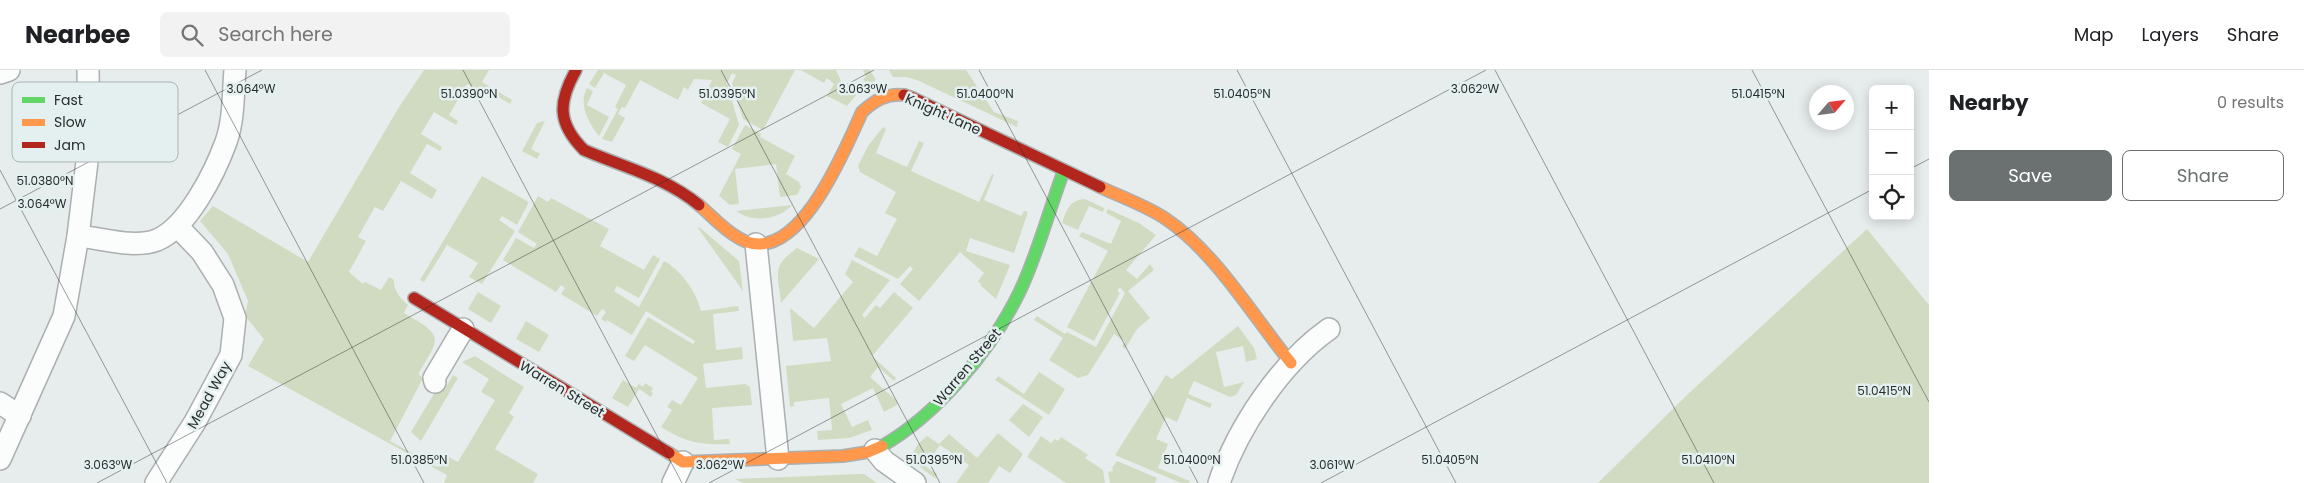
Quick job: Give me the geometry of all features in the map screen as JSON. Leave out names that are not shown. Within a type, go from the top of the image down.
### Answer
[{"type":"street","points":[[0,72],[10,70]]},
{"type":"street","points":[[78,236],[136,243],[156,240],[178,227],[204,188],[227,141],[236,70]]},
{"type":"street","points":[[576,70],[567,85],[562,108],[567,131],[576,143],[596,156],[641,171],[672,186],[695,200],[739,237],[756,244],[778,459]]},
{"type":"street","name":"Knight Lane","points":[[756,244],[775,240],[803,220],[817,200],[862,112],[871,103],[883,96],[904,95],[1154,212],[1174,225],[1210,262],[1291,363]]},
{"type":"street","points":[[0,459],[64,316],[78,236],[88,162]]},
{"type":"street","name":"Warren Street","points":[[414,298],[683,462],[843,456],[875,450],[898,436],[937,404],[996,334],[1021,291],[1064,170]]},
{"type":"street","name":"Mead Way","points":[[156,483],[195,422],[231,355],[235,318],[218,277],[202,252],[178,227]]},
{"type":"street","points":[[1219,483],[1229,457],[1251,416],[1291,363],[1329,328]]},
{"type":"street","points":[[435,382],[434,378],[463,329]]},
{"type":"street","points":[[0,404],[20,416]]},
{"type":"street","points":[[875,450],[884,461],[915,483]]},
{"type":"street","points":[[672,483],[683,462]]},
{"type":"green space","points":[[424,70],[489,70],[482,82],[512,100],[510,104],[492,93],[489,97],[467,84],[449,115],[458,121],[456,125],[434,112],[421,134],[442,147],[440,151],[427,144],[410,173],[437,190],[432,199],[401,181],[383,211],[375,207],[358,237],[366,241],[349,272],[363,284],[365,282],[381,290],[389,277],[394,280],[396,291],[408,305],[404,313],[426,327],[435,338],[431,352],[418,374],[423,378],[390,441],[437,467],[445,455],[458,462],[495,400],[481,392],[489,379],[462,362],[475,356],[524,387],[509,413],[514,417],[495,449],[538,474],[533,483],[444,483],[447,475],[248,366],[264,339],[245,316],[248,301],[228,254],[200,221],[213,206],[308,262],[399,107]]},
{"type":"green space","points":[[598,70],[795,70],[763,130],[743,119],[732,83],[736,75],[732,73],[727,83],[739,125],[728,147],[718,142],[730,119],[701,103],[712,80],[694,79],[688,90],[684,87],[678,100],[640,80],[625,108],[622,107],[618,114],[625,118],[612,142],[602,139],[618,109],[615,107],[626,85],[604,73],[595,88],[589,84]]},
{"type":"green space","points":[[801,70],[836,70],[844,87],[857,82],[858,85],[865,82],[863,79],[866,77],[863,70],[870,70],[876,80],[859,91],[847,106],[827,96],[834,84],[827,78],[824,83]]},
{"type":"green space","points":[[889,70],[966,70],[994,112],[1018,121],[1017,127],[917,80],[906,77],[893,77]]},
{"type":"green space","points":[[587,88],[593,91],[587,105],[609,117],[599,136],[588,119],[584,107]]},
{"type":"green space","points":[[545,121],[531,149],[540,154],[537,159],[522,151],[537,123]]},
{"type":"green space","points":[[745,125],[761,134],[760,137],[795,156],[786,174],[799,182],[801,187],[797,195],[780,197],[776,164],[735,169],[739,204],[730,205],[719,196],[741,154],[732,149]]},
{"type":"green space","points":[[883,127],[886,129],[876,153],[907,167],[919,141],[924,143],[911,171],[979,202],[992,174],[994,175],[984,200],[1021,216],[1024,211],[1028,212],[1014,253],[970,238],[966,251],[1010,265],[996,299],[978,281],[984,273],[960,252],[919,301],[900,284],[913,269],[910,266],[898,279],[854,256],[859,247],[877,256],[897,219],[885,213],[896,192],[860,172],[858,166],[868,146]]},
{"type":"green space","points":[[482,176],[529,202],[517,225],[502,216],[499,220],[515,231],[482,284],[469,277],[478,263],[447,245],[424,282],[420,280]]},
{"type":"green space","points":[[538,196],[548,202],[551,198],[609,229],[600,246],[644,270],[653,255],[660,259],[639,298],[617,286],[614,291],[639,307],[664,261],[682,276],[696,297],[701,311],[738,306],[739,311],[713,314],[716,350],[742,347],[743,359],[703,364],[706,388],[745,384],[750,387],[752,405],[712,408],[714,440],[729,439],[730,444],[694,442],[679,437],[661,427],[672,410],[667,407],[672,400],[681,405],[698,378],[645,345],[634,361],[625,356],[648,317],[693,344],[695,341],[646,311],[632,335],[607,320],[606,322],[601,319],[606,312],[602,309],[597,316],[561,294],[565,288],[561,285],[556,292],[503,260],[516,238],[534,248],[537,244],[518,232]]},
{"type":"green space","points":[[1085,199],[1104,208],[1103,212],[1089,206],[1078,230],[1062,223],[1067,210],[1072,204],[1075,201]]},
{"type":"green space","points":[[792,205],[780,214],[765,218],[750,217],[736,211]]},
{"type":"green space","points":[[1108,209],[1139,223],[1156,235],[1126,270],[1137,279],[1150,264],[1154,270],[1128,291],[1150,318],[1137,329],[1125,349],[1122,346],[1125,342],[1114,334],[1088,375],[1078,378],[1049,360],[1063,338],[1034,320],[1037,316],[1065,334],[1067,332],[1096,347],[1125,293],[1120,287],[1117,291],[1120,293],[1094,341],[1067,327],[1108,251],[1079,236],[1082,232],[1111,244],[1121,221],[1106,213]]},
{"type":"green space","points":[[698,228],[739,261],[743,291]]},
{"type":"green space","points":[[1867,229],[1929,305],[1929,483],[1598,483],[1688,394]]},
{"type":"green space","points":[[797,248],[819,259],[781,303],[778,271],[783,260]]},
{"type":"green space","points":[[852,260],[890,280],[862,315],[865,318],[876,305],[880,308],[894,292],[913,308],[872,356],[896,378],[894,381],[878,367],[870,377],[897,401],[897,405],[884,412],[873,388],[841,404],[852,427],[868,420],[872,430],[849,438],[818,440],[817,431],[832,430],[829,398],[794,402],[794,406],[790,407],[786,366],[831,361],[827,338],[793,341],[790,308],[814,328],[853,282],[845,274]]},
{"type":"green space","points":[[478,292],[501,306],[491,323],[468,309]]},
{"type":"green space","points":[[526,321],[549,335],[539,352],[516,339]]},
{"type":"green space","points":[[1238,326],[1254,348],[1257,359],[1246,362],[1243,346],[1216,352],[1224,387],[1244,382],[1236,395],[1230,397],[1194,381],[1188,394],[1212,404],[1210,408],[1187,398],[1177,422],[1166,417],[1156,439],[1168,444],[1158,468],[1190,481],[1189,483],[1181,483],[1115,455],[1166,375],[1172,379]]},
{"type":"green space","points":[[1039,372],[1065,389],[1049,415],[995,380],[998,376],[1024,394]]},
{"type":"green space","points":[[453,375],[458,378],[421,441],[411,432],[435,392],[445,389]]},
{"type":"green space","points":[[623,380],[636,388],[639,384],[643,387],[645,383],[653,388],[651,397],[639,389],[628,407],[612,398]]},
{"type":"green space","points":[[1023,404],[1043,417],[1029,437],[1009,420]]},
{"type":"green space","points":[[998,433],[1023,454],[1010,473],[999,466],[988,483],[956,483],[969,465],[940,445],[925,466],[937,474],[935,478],[917,464],[914,459],[915,449],[927,436],[939,444],[949,434],[977,458]]},
{"type":"green space","points":[[1041,436],[1051,443],[1055,439],[1058,441],[1061,437],[1088,455],[1085,458],[1103,470],[1105,483],[1066,483],[1027,457]]},
{"type":"green space","points":[[1117,461],[1157,478],[1155,483],[1110,483],[1108,472],[1113,471],[1112,468]]},
{"type":"green space","points":[[864,474],[877,483],[743,483],[735,479]]},
{"type":"traffic: fast","points":[[882,446],[903,433],[943,398],[962,378],[994,335],[1008,313],[1026,277],[1064,170]]},
{"type":"traffic: slow","points":[[699,205],[728,230],[747,242],[767,243],[785,234],[803,219],[818,198],[832,174],[862,112],[871,104],[881,99],[892,95],[904,95]]},
{"type":"traffic: slow","points":[[1100,187],[1151,210],[1184,233],[1218,267],[1291,363]]},
{"type":"traffic: slow","points":[[669,453],[683,462],[843,456],[868,452],[882,446]]},
{"type":"traffic: jam","points":[[576,70],[566,92],[563,112],[569,131],[584,150],[658,180],[686,195],[699,205]]},
{"type":"traffic: jam","points":[[904,95],[1100,187]]},
{"type":"traffic: jam","points":[[414,298],[669,453]]}]
